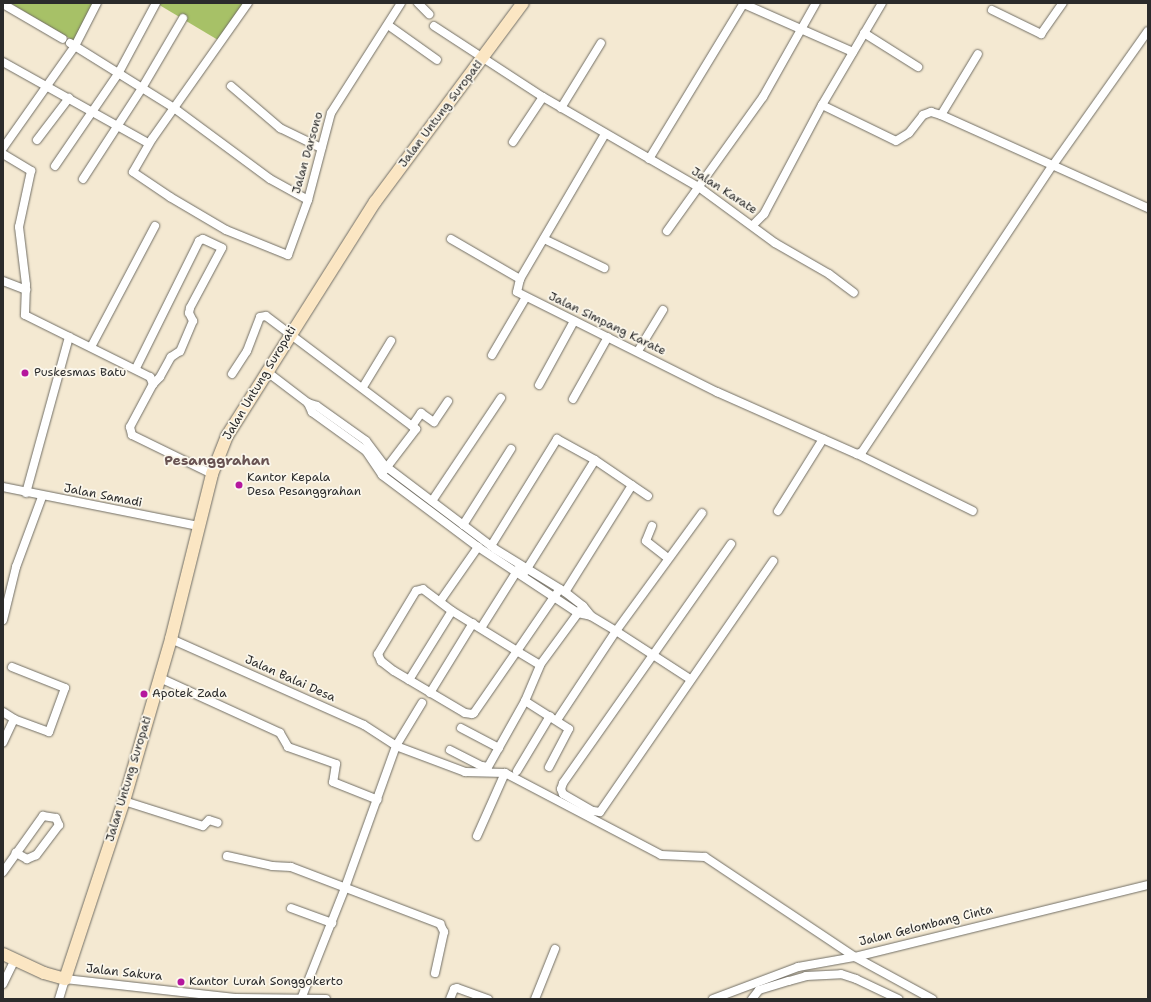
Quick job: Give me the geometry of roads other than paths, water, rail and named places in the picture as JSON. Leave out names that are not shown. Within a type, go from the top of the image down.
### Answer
[{"type":"main road","name":"Jalan Untung Suropati","points":[[65,979],[124,801],[171,639],[212,474],[227,436],[290,332],[375,202],[523,3]]},
{"type":"main road","points":[[3,954],[44,973],[65,979]]},
{"type":"street","points":[[3,148],[47,86],[70,43],[97,3]]},
{"type":"street","points":[[55,166],[118,74],[156,3]]},
{"type":"street","points":[[3,62],[94,111],[148,144],[248,3]]},
{"type":"street","name":"Jalan Darsono","points":[[148,144],[135,165],[133,172],[136,176],[226,230],[288,255],[308,200],[331,113],[401,3]]},
{"type":"street","points":[[418,3],[429,14]]},
{"type":"street","points":[[649,159],[744,3],[853,52]]},
{"type":"street","points":[[668,231],[764,97],[816,3]]},
{"type":"street","name":"Jalan Karate","points":[[434,26],[482,59],[561,108],[700,188],[753,225],[764,214],[822,105],[882,3]]},
{"type":"street","points":[[992,10],[1041,34],[1063,3]]},
{"type":"street","points":[[3,4],[70,43],[174,108],[270,179],[308,200]]},
{"type":"street","points":[[83,179],[142,88],[183,18]]},
{"type":"street","points":[[388,25],[437,60]]},
{"type":"street","points":[[855,454],[862,452],[1053,166],[1148,31]]},
{"type":"street","points":[[864,33],[918,67]]},
{"type":"street","points":[[561,108],[601,43]]},
{"type":"street","points":[[941,115],[978,54]]},
{"type":"street","points":[[231,86],[280,128],[322,148]]},
{"type":"street","points":[[513,142],[543,97]]},
{"type":"street","points":[[37,140],[69,98]]},
{"type":"street","points":[[822,105],[896,141],[909,132],[923,115],[931,112],[941,115],[1148,208]]},
{"type":"street","points":[[492,355],[526,297],[516,292],[520,280],[605,134]]},
{"type":"street","points":[[3,154],[31,171],[19,235],[26,290],[26,317],[136,368],[150,377],[153,384]]},
{"type":"street","points":[[753,225],[775,243],[829,274],[854,293]]},
{"type":"street","points":[[91,347],[155,226]]},
{"type":"street","points":[[136,368],[199,241],[203,239],[222,248],[190,308],[189,313],[193,321],[180,351],[171,357],[160,377],[153,384],[130,427],[132,435],[212,474]]},
{"type":"street","points":[[451,239],[520,280]]},
{"type":"street","points":[[544,239],[604,268]]},
{"type":"street","points":[[3,281],[26,290]]},
{"type":"street","name":"Jalan Simpang Karate","points":[[526,297],[638,351],[717,392],[823,439],[973,511]]},
{"type":"street","points":[[638,351],[663,310]]},
{"type":"street","points":[[232,374],[243,359],[256,323],[263,315],[290,332],[363,387],[416,430],[382,475]]},
{"type":"street","points":[[539,385],[574,321]]},
{"type":"street","points":[[26,492],[70,337]]},
{"type":"street","points":[[573,399],[608,337]]},
{"type":"street","points":[[363,387],[390,341]]},
{"type":"street","points":[[266,371],[308,403],[317,406],[366,441],[387,467],[491,546],[562,590],[590,616],[690,679]]},
{"type":"street","points":[[432,501],[500,398]]},
{"type":"street","points":[[412,426],[421,413],[434,422],[448,401]]},
{"type":"street","points":[[308,403],[312,412],[366,451],[382,475],[454,530],[554,597],[581,609]]},
{"type":"street","points":[[491,546],[557,439],[596,460],[648,496]]},
{"type":"street","points":[[778,511],[823,439]]},
{"type":"street","points":[[454,530],[461,524],[511,449]]},
{"type":"street","points":[[481,628],[596,460]]},
{"type":"street","points":[[540,665],[517,651],[473,623],[452,611],[441,600],[423,589],[416,591],[378,654],[380,661],[409,680],[465,713],[472,714],[517,651],[554,597],[562,590],[632,485]]},
{"type":"street","name":"Jalan Samadi","points":[[3,487],[42,497],[198,526]]},
{"type":"street","points":[[3,620],[16,567],[42,497]]},
{"type":"street","points":[[517,771],[553,718],[702,513]]},
{"type":"street","points":[[652,526],[646,541],[668,558]]},
{"type":"street","points":[[731,544],[652,654],[563,783],[561,789],[563,794],[593,811],[600,812],[690,679],[773,561]]},
{"type":"street","points":[[441,600],[478,547]]},
{"type":"street","points":[[450,750],[486,768],[525,701],[540,665],[581,609]]},
{"type":"street","points":[[409,680],[452,611]]},
{"type":"street","points":[[430,693],[473,623]]},
{"type":"street","name":"Jalan Balai Desa","points":[[171,639],[364,725],[396,746],[465,772],[505,773]]},
{"type":"street","points":[[3,712],[14,719],[49,732],[66,688],[12,667]]},
{"type":"street","points":[[160,678],[280,733],[288,746],[336,764],[333,782],[378,800]]},
{"type":"street","points":[[525,701],[569,728],[569,731],[549,767]]},
{"type":"street","points":[[301,998],[332,923],[378,800],[396,746],[422,703]]},
{"type":"street","points":[[3,743],[14,719]]},
{"type":"street","points":[[461,728],[499,748]]},
{"type":"street","points":[[477,836],[505,773],[661,855],[705,857],[855,956],[932,999]]},
{"type":"street","points":[[124,801],[204,826],[209,820],[218,823]]},
{"type":"street","points":[[3,872],[16,853],[43,816],[56,818],[59,825],[36,856],[27,859],[16,853]]},
{"type":"street","points":[[228,856],[275,866],[288,866],[442,926],[444,932],[435,973]]},
{"type":"street","name":"Jalan Gelombang Cinta","points":[[713,999],[798,967],[855,956],[1148,885]]},
{"type":"street","points":[[291,908],[332,923]]},
{"type":"street","points":[[535,999],[555,948]]},
{"type":"street","points":[[3,984],[15,959]]},
{"type":"street","points":[[752,999],[759,990],[789,980],[806,976],[841,974],[856,979],[898,999]]},
{"type":"street","points":[[59,999],[65,979]]},
{"type":"street","name":"Jalan Sakura","points":[[65,979],[235,998],[326,999]]},
{"type":"street","points":[[450,999],[456,988],[488,999]]},
{"type":"place","name":"Puskesmas Batu","points":[[25,373]]},
{"type":"place","name":"Kantor Kepala Desa Pesanggrahan","points":[[239,485]]},
{"type":"place","name":"Apotek Zada","points":[[144,694]]},
{"type":"place","name":"Kantor Lurah Songgokerto","points":[[181,982]]},
{"type":"district","name":"Pesanggrahan","points":[[217,460]]}]
